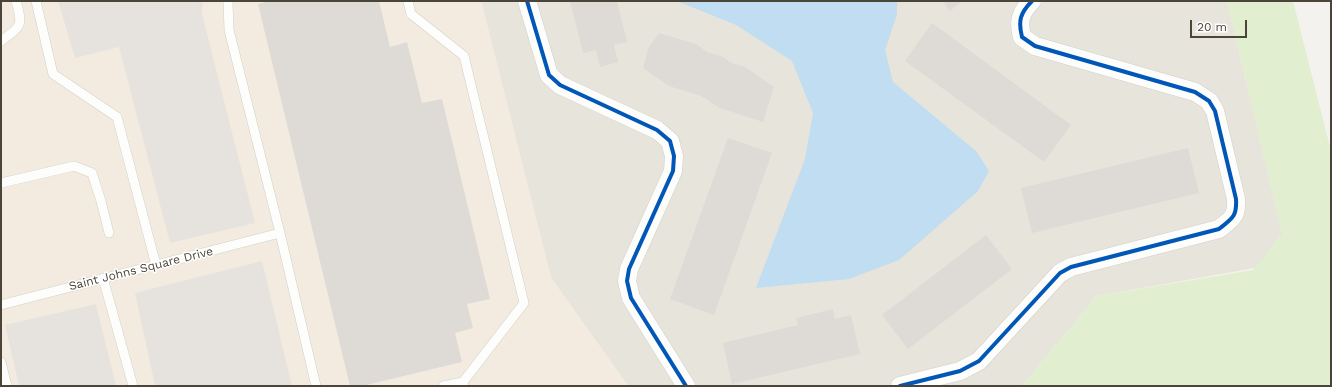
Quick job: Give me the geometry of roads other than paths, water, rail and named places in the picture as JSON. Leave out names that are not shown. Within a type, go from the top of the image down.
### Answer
[{"type":"street","points":[[527,1],[548,74],[560,85],[657,130],[670,141],[674,156],[673,172],[628,269],[627,281],[631,298],[686,386]]},
{"type":"street","points":[[900,386],[960,372],[979,361],[1060,273],[1071,267],[1219,229],[1228,222],[1236,211],[1236,199],[1215,111],[1209,101],[1195,92],[1035,46],[1022,37],[1019,25],[1024,8],[1032,1]]},
{"type":"lane","points":[[1,41],[17,29],[20,23],[21,18],[16,1]]},
{"type":"lane","points":[[36,1],[53,74],[117,117],[156,265]]},
{"type":"lane","points":[[228,1],[229,30],[280,233],[316,386]]},
{"type":"lane","points":[[408,1],[411,14],[464,56],[524,303],[463,384],[443,386]]},
{"type":"lane","points":[[1,183],[74,166],[92,173],[109,233]]},
{"type":"lane","name":"Saint Johns Square Drive","points":[[1,304],[280,233]]},
{"type":"lane","points":[[103,278],[133,386]]},
{"type":"lane","points":[[1,362],[7,386]]},
{"type":"water","points":[[677,1],[897,1],[897,14],[885,50],[893,82],[976,151],[989,171],[978,191],[899,260],[849,279],[756,288],[805,159],[813,113],[792,61],[736,25]]}]
